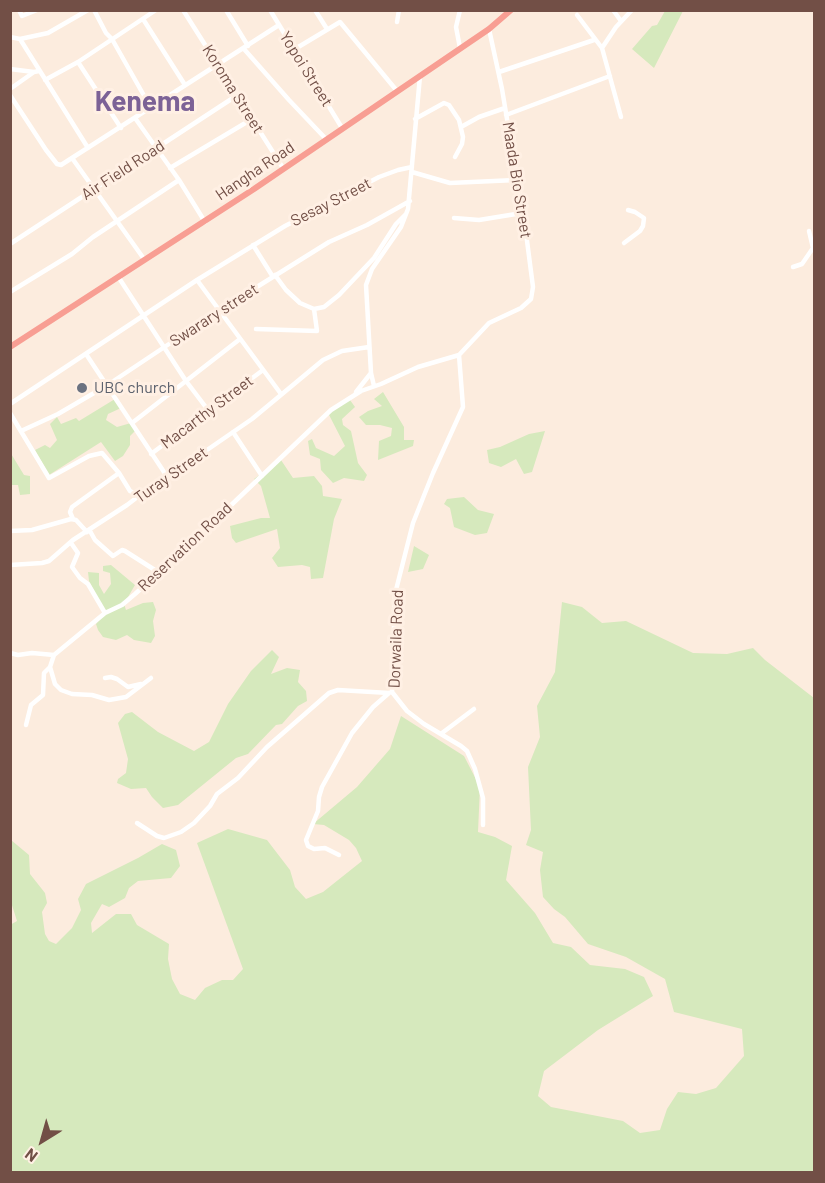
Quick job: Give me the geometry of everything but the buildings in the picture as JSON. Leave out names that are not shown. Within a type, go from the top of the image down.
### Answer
[{"type":"highway","name":"Hangha Road","points":[[10,346],[205,222],[489,29],[511,10]]},
{"type":"street","points":[[19,10],[22,16],[37,10]]},
{"type":"street","points":[[10,37],[20,39],[53,31],[88,10]]},
{"type":"street","points":[[94,10],[151,108]]},
{"type":"street","points":[[45,80],[78,62],[156,10]]},
{"type":"street","name":"Koroma Street","points":[[183,10],[284,168]]},
{"type":"street","points":[[225,10],[246,47],[289,100],[326,139]]},
{"type":"street","name":"Yopoi Street","points":[[270,10],[342,128]]},
{"type":"street","points":[[315,10],[327,29]]},
{"type":"street","points":[[397,22],[399,10]]},
{"type":"street","points":[[460,10],[456,27],[460,48]]},
{"type":"street","points":[[613,10],[621,21]]},
{"type":"street","points":[[499,72],[598,44],[632,10]]},
{"type":"street","points":[[577,15],[598,44],[610,75],[621,117]]},
{"type":"street","points":[[143,19],[185,85]]},
{"type":"street","points":[[295,49],[341,22],[397,91]]},
{"type":"street","points":[[10,95],[57,164],[61,165],[279,25]]},
{"type":"street","name":"Maada Bio Street","points":[[459,355],[483,329],[502,316],[527,304],[532,293],[505,108],[489,29]]},
{"type":"street","points":[[20,39],[37,71],[88,148]]},
{"type":"street","points":[[78,62],[121,128]]},
{"type":"street","points":[[10,69],[37,71]]},
{"type":"street","points":[[10,89],[37,71]]},
{"type":"street","points":[[374,386],[370,373],[366,280],[398,233],[407,213],[410,201],[420,75]]},
{"type":"street","points":[[506,115],[610,75]]},
{"type":"street","points":[[409,83],[417,95]]},
{"type":"street","name":"Air Field Road","points":[[10,244],[236,96]]},
{"type":"street","points":[[415,119],[446,103],[456,114],[461,127],[463,141],[455,157]]},
{"type":"street","points":[[461,127],[479,117],[505,108]]},
{"type":"street","points":[[135,118],[179,180],[205,222]]},
{"type":"street","points":[[170,168],[252,119]]},
{"type":"street","points":[[72,158],[144,259]]},
{"type":"street","points":[[412,170],[450,183],[516,180]]},
{"type":"street","name":"Sesay Street","points":[[10,404],[197,280],[317,207],[386,174],[412,170]]},
{"type":"street","points":[[10,292],[72,254],[179,180]]},
{"type":"street","name":"Swarary street","points":[[21,431],[58,414],[106,386],[219,310],[289,269],[329,242],[410,201]]},
{"type":"street","points":[[624,243],[640,231],[644,218],[628,210]]},
{"type":"street","points":[[253,245],[274,276],[300,303],[319,309],[330,303],[374,258],[399,220],[407,213]]},
{"type":"street","points":[[454,218],[479,220],[522,213]]},
{"type":"street","points":[[793,267],[802,264],[813,248],[808,231]]},
{"type":"street","points":[[366,266],[372,269]]},
{"type":"street","points":[[119,278],[186,381],[208,410]]},
{"type":"street","points":[[197,280],[281,394]]},
{"type":"street","points":[[256,329],[317,331],[314,309]]},
{"type":"street","points":[[132,423],[240,339]]},
{"type":"street","name":"Turay Street","points":[[10,565],[49,561],[70,543],[140,496],[166,475],[178,470],[233,432],[323,360],[342,351],[369,347]]},
{"type":"street","points":[[86,354],[166,475]]},
{"type":"street","points":[[355,394],[417,367],[459,355]]},
{"type":"street","name":"Dorwaila Road","points":[[459,355],[463,407],[413,523],[395,594],[390,693],[407,711],[461,746],[471,758],[483,798],[483,825]]},
{"type":"street","name":"Macarthy Street","points":[[152,454],[263,370]]},
{"type":"street","points":[[355,394],[370,373]]},
{"type":"street","name":"Reservation Road","points":[[54,655],[105,612],[122,605],[309,430],[336,406],[355,394]]},
{"type":"street","points":[[10,413],[50,478],[98,453],[104,454],[130,492],[140,496]]},
{"type":"street","points":[[233,432],[262,476]]},
{"type":"street","points":[[119,473],[72,507],[69,512],[73,519],[113,556],[122,550],[125,551],[159,572]]},
{"type":"street","points":[[10,531],[32,530],[73,519]]},
{"type":"street","points":[[70,543],[78,553],[72,567],[88,584],[105,612]]},
{"type":"street","points":[[10,653],[54,655],[50,667],[44,673],[43,695],[31,705],[26,725]]},
{"type":"street","points":[[50,667],[55,684],[61,690],[72,694],[118,700],[132,694],[141,684],[151,678]]},
{"type":"street","points":[[105,678],[117,679],[128,687],[141,684]]},
{"type":"street","points":[[137,823],[164,838],[181,832],[194,823],[210,806],[217,794],[237,778],[267,747],[329,693],[338,690],[390,693]]},
{"type":"street","points":[[339,855],[325,848],[310,848],[306,840],[318,811],[322,787],[357,726],[373,707],[390,693]]},
{"type":"street","points":[[442,734],[474,710]]},
{"type":"green space","points":[[665,11],[683,11],[654,68],[632,49],[652,26],[657,25]]},
{"type":"green space","points":[[383,392],[404,427],[404,440],[414,440],[413,446],[378,460],[379,441],[391,436],[392,428],[366,425],[359,417],[382,406],[374,399]]},
{"type":"green space","points":[[115,399],[121,408],[108,414],[106,420],[117,427],[131,423],[135,431],[130,436],[130,445],[123,456],[115,461],[101,442],[49,475],[35,450],[45,445],[50,448],[57,440],[50,424],[57,417],[61,424],[76,418],[79,421]]},
{"type":"green space","points":[[350,400],[355,407],[342,419],[343,425],[351,431],[358,463],[367,475],[364,481],[344,478],[333,483],[321,470],[320,459],[310,455],[308,441],[312,439],[316,448],[334,456],[345,446],[327,411]]},
{"type":"green space","points":[[545,431],[532,472],[524,474],[516,459],[501,467],[489,463],[487,450],[500,447],[529,434]]},
{"type":"green space","points":[[10,452],[24,475],[30,476],[30,494],[20,495],[18,485],[11,485]]},
{"type":"green space","points":[[281,460],[293,478],[314,476],[322,486],[323,496],[342,499],[334,519],[323,578],[311,579],[310,567],[302,565],[278,567],[272,558],[280,548],[277,529],[236,543],[232,538],[230,526],[270,518],[261,486],[254,479]]},
{"type":"green space","points":[[464,497],[478,510],[494,514],[487,533],[475,535],[454,527],[450,508],[444,504],[447,499]]},
{"type":"green space","points":[[414,546],[429,555],[423,569],[408,572]]},
{"type":"green space","points":[[111,565],[135,585],[124,604],[126,610],[143,603],[153,602],[156,610],[153,621],[155,636],[151,643],[134,640],[127,635],[116,640],[103,637],[98,630],[96,624],[105,614],[89,581],[88,572],[99,573],[99,585],[104,594],[111,584],[110,573],[103,571],[103,566]]},
{"type":"green space","points":[[562,602],[582,607],[602,623],[626,621],[693,653],[727,654],[753,648],[814,698],[814,1172],[11,1172],[10,925],[17,921],[11,902],[11,840],[29,855],[30,874],[45,893],[47,903],[42,912],[45,934],[49,941],[56,944],[72,928],[81,910],[78,899],[86,884],[162,844],[176,850],[180,866],[171,878],[138,881],[129,888],[125,898],[109,907],[102,904],[91,923],[92,933],[116,914],[131,914],[137,925],[169,944],[168,959],[172,979],[180,994],[195,1000],[205,988],[222,980],[233,980],[243,969],[197,843],[228,829],[267,840],[290,870],[295,887],[306,899],[323,892],[362,861],[349,840],[324,825],[313,824],[357,787],[390,749],[401,716],[464,756],[480,787],[478,832],[495,837],[512,846],[506,880],[535,913],[553,943],[571,947],[590,965],[625,969],[644,977],[653,996],[598,1030],[544,1071],[538,1096],[551,1107],[623,1121],[640,1133],[660,1130],[667,1109],[678,1092],[696,1094],[716,1088],[744,1056],[742,1029],[674,1012],[665,979],[626,957],[588,944],[565,917],[543,897],[540,870],[543,852],[526,845],[531,830],[528,767],[540,737],[537,706],[555,672]]},
{"type":"green space","points":[[272,650],[279,657],[271,674],[287,668],[300,670],[298,682],[306,691],[307,701],[298,706],[282,724],[276,725],[248,754],[236,758],[178,805],[163,808],[146,788],[131,789],[117,783],[118,779],[126,773],[128,759],[118,723],[125,714],[132,712],[158,732],[194,751],[209,742],[228,704],[251,671]]},
{"type":"place","name":"UBC church","points":[[82,388]]},
{"type":"district","name":"Kenema","points":[[145,102]]}]
